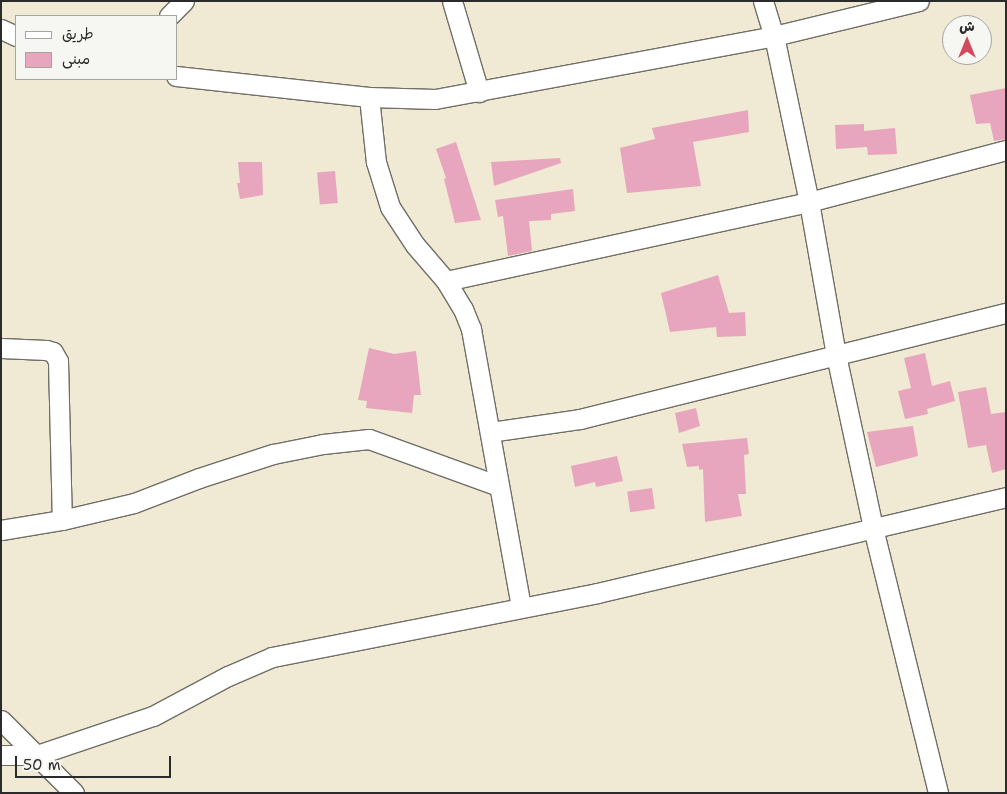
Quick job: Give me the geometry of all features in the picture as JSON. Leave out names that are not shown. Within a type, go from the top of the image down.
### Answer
[{"type":"street","points":[[170,15],[184,1]]},
{"type":"street","points":[[452,1],[480,92]]},
{"type":"street","points":[[763,1],[774,36],[809,202],[836,355],[873,528],[938,793]]},
{"type":"street","points":[[178,76],[369,97],[435,99],[774,36],[919,1]]},
{"type":"street","points":[[1,29],[15,36]]},
{"type":"street","points":[[369,97],[376,162],[390,207],[415,245],[446,281],[463,309],[471,329],[521,607]]},
{"type":"street","points":[[446,281],[809,202],[1006,150]]},
{"type":"street","points":[[490,432],[580,419],[1006,313]]},
{"type":"street","points":[[1,348],[46,350],[53,352],[58,361],[62,520]]},
{"type":"street","points":[[1,530],[62,520],[134,503],[199,478],[273,454],[322,444],[369,439],[500,486]]},
{"type":"street","points":[[1,755],[37,755],[153,716],[228,676],[272,657],[597,593],[1006,497]]},
{"type":"street","points":[[1,720],[74,793]]},
{"type":"building","points":[[1006,88],[1006,139],[994,141],[990,123],[976,124],[970,95]]},
{"type":"building","points":[[748,110],[749,132],[693,142],[701,186],[627,193],[620,148],[655,139],[652,128]]},
{"type":"building","points":[[864,124],[864,131],[895,128],[897,154],[868,155],[867,147],[836,149],[835,125]]},
{"type":"building","points":[[456,142],[481,220],[455,223],[444,179],[446,178],[436,149]]},
{"type":"building","points":[[560,158],[561,163],[494,186],[491,162]]},
{"type":"building","points":[[238,162],[262,162],[263,195],[240,199],[237,183],[240,183]]},
{"type":"building","points":[[335,171],[338,203],[320,204],[317,173]]},
{"type":"building","points":[[573,189],[575,211],[551,214],[551,220],[529,221],[532,251],[508,256],[503,216],[498,217],[495,200]]},
{"type":"building","points":[[718,275],[729,313],[745,312],[746,336],[717,337],[716,327],[670,332],[661,293]]},
{"type":"building","points":[[369,348],[394,354],[416,351],[421,395],[414,395],[412,413],[366,408],[367,401],[358,400]]},
{"type":"building","points":[[925,353],[932,386],[950,381],[955,401],[927,409],[928,414],[905,419],[898,391],[911,388],[904,358]]},
{"type":"building","points":[[986,387],[991,414],[1006,412],[1006,469],[992,473],[986,445],[968,448],[958,392]]},
{"type":"building","points":[[696,408],[700,426],[679,433],[675,413]]},
{"type":"building","points":[[913,426],[918,456],[876,467],[867,432]]},
{"type":"building","points":[[747,438],[749,454],[744,455],[746,494],[738,494],[742,516],[705,522],[703,469],[699,470],[699,466],[687,467],[682,444]]},
{"type":"building","points":[[617,456],[623,481],[596,487],[595,482],[575,487],[571,466]]},
{"type":"building","points":[[652,488],[655,509],[630,512],[627,491]]}]
